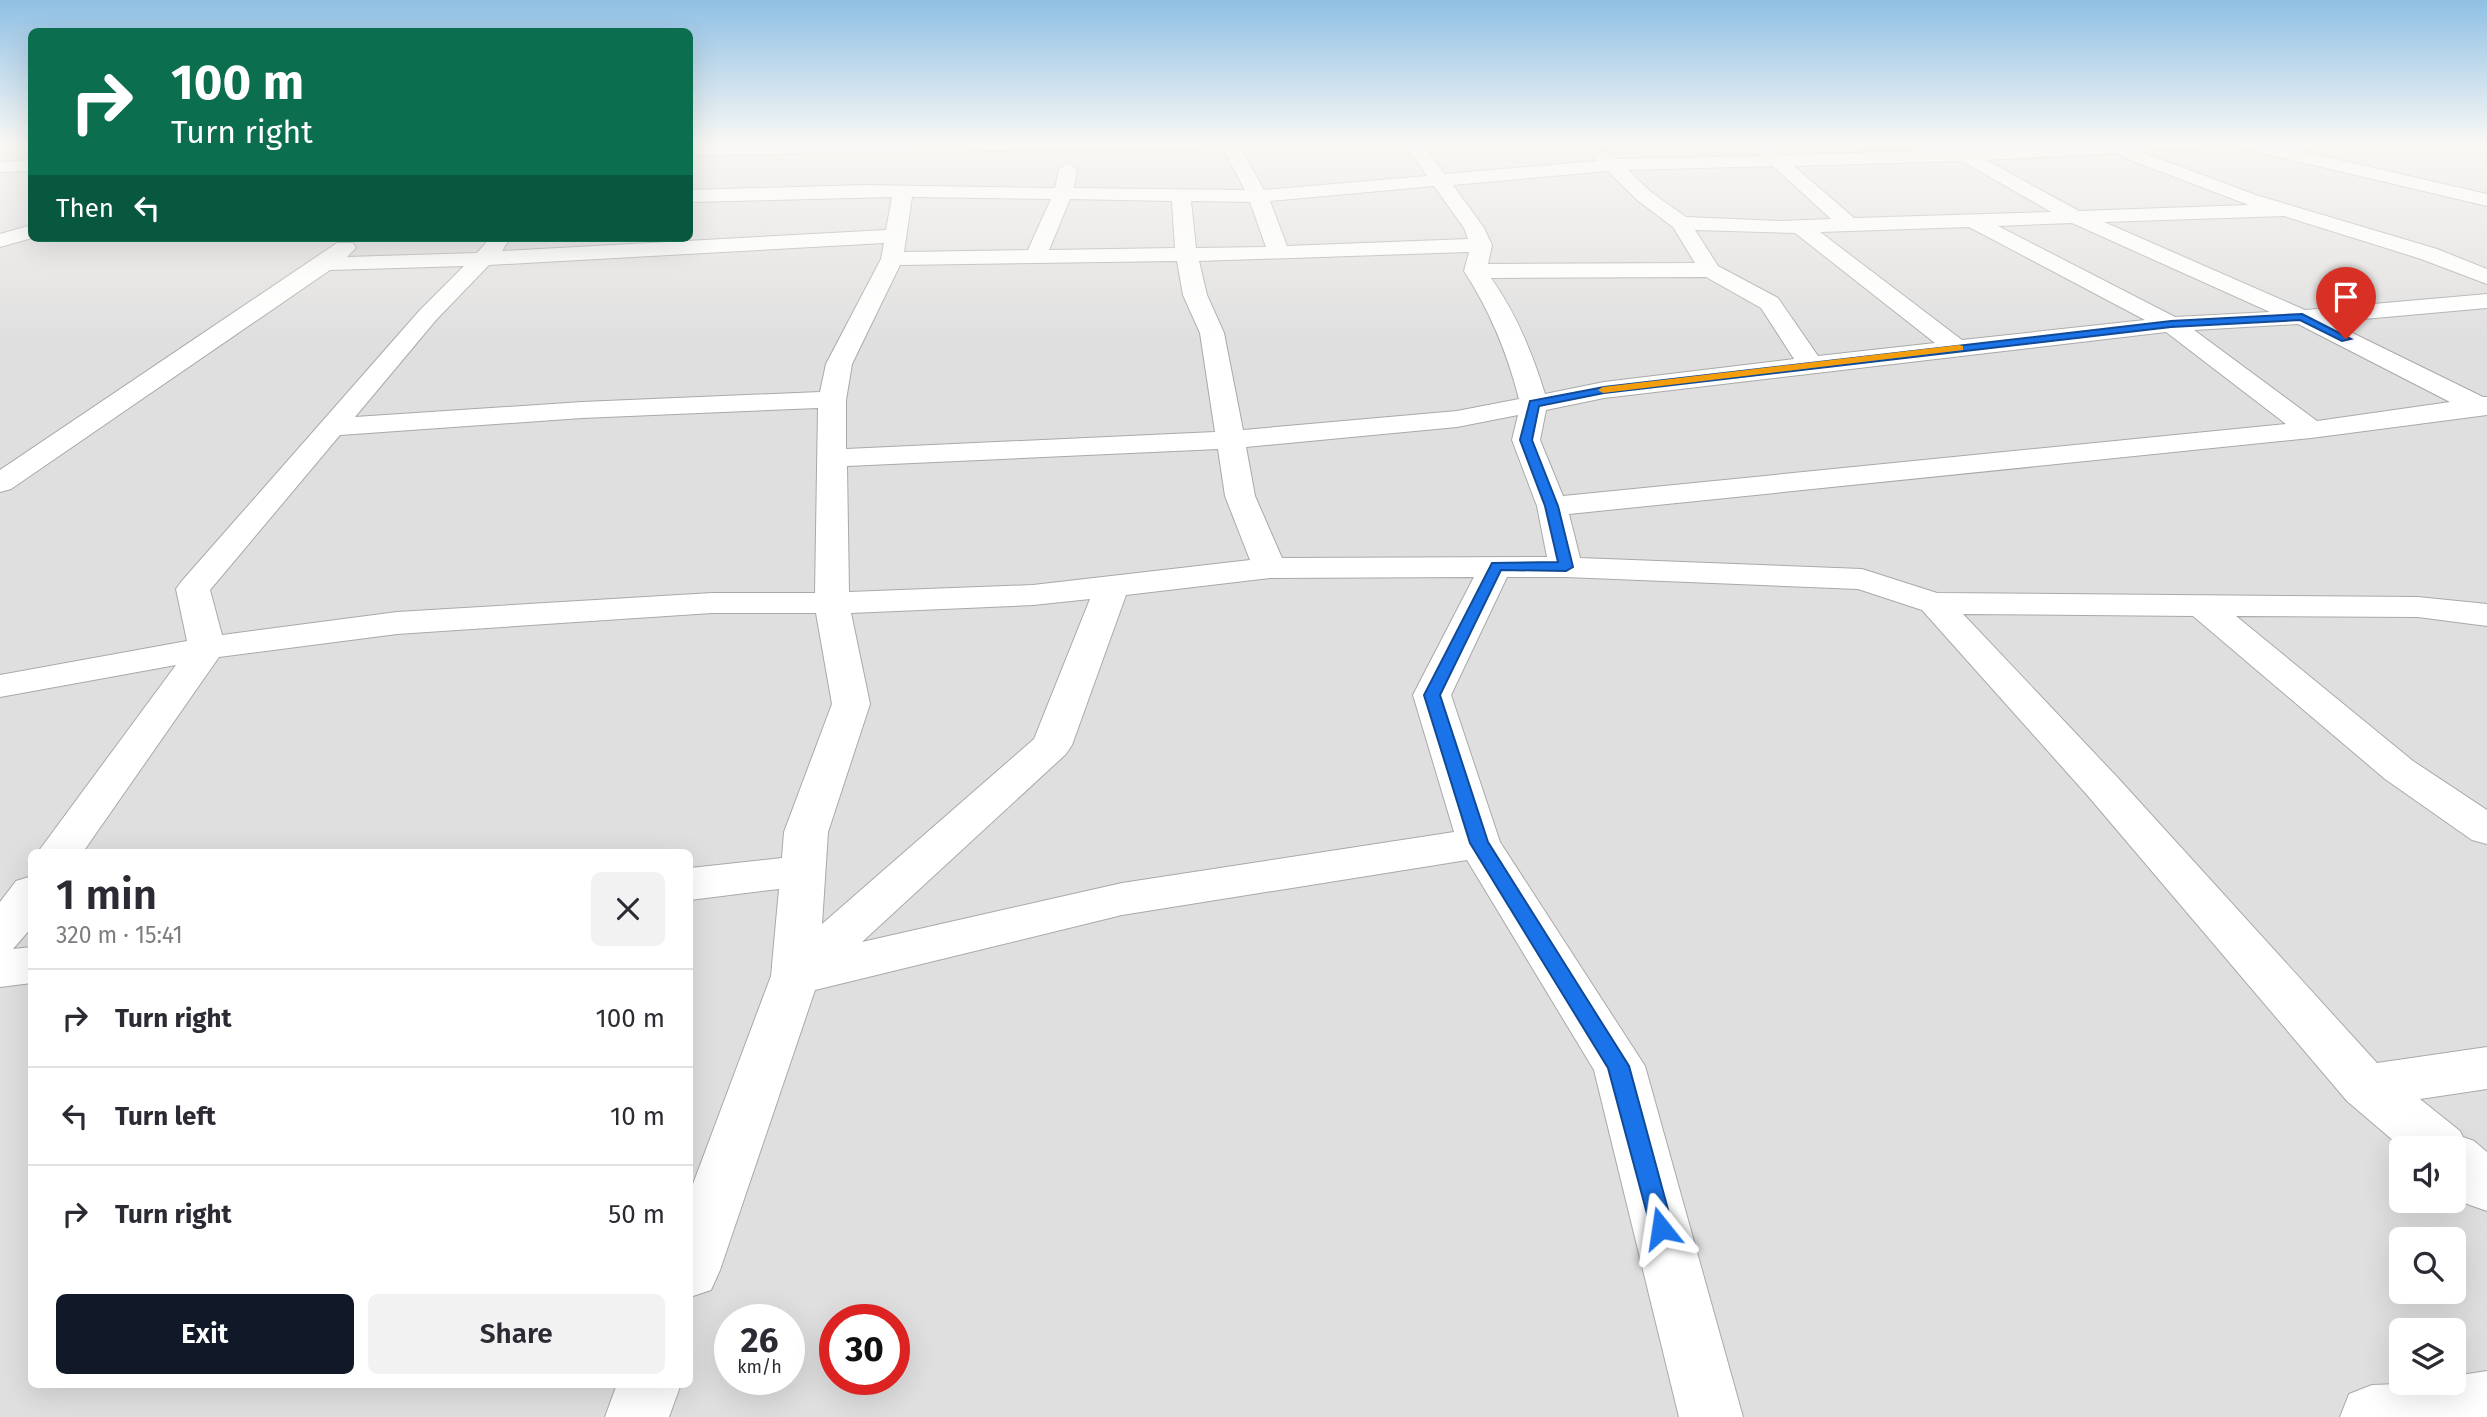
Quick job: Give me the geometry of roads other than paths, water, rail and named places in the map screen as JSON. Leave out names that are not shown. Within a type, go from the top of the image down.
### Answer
[{"type":"street","points":[[693,1262],[794,976],[806,832],[851,704],[832,603],[832,400],[839,364],[893,247],[900,209]]},
{"type":"street","points":[[1036,256],[1056,209]]},
{"type":"street","points":[[1182,209],[1186,253],[1195,295],[1212,333],[1240,496],[1270,568]]},
{"type":"street","points":[[1263,209],[1279,253]]},
{"type":"street","points":[[1460,209],[1474,228],[1481,245],[1475,271],[1492,296],[1519,351],[1534,403],[1526,440],[1552,506],[1566,567]]},
{"type":"street","points":[[1662,209],[1681,223],[1710,270]]},
{"type":"street","points":[[1832,209],[1847,223]]},
{"type":"street","points":[[2062,209],[2302,317],[2484,407]]},
{"type":"street","points":[[1681,223],[1799,226],[2076,217],[2186,209]]},
{"type":"street","points":[[2306,209],[2487,277]]},
{"type":"street","points":[[1973,221],[2171,324],[2311,430]]},
{"type":"street","points":[[1799,226],[1956,348]]},
{"type":"street","points":[[0,241],[28,232]]},
{"type":"street","points":[[0,483],[325,264],[353,242]]},
{"type":"street","points":[[325,264],[491,249],[893,247],[1036,256],[1279,253],[1481,245]]},
{"type":"street","points":[[62,849],[207,649],[192,589],[428,315],[491,249]]},
{"type":"street","points":[[1475,271],[1710,270],[1770,303],[1811,365]]},
{"type":"street","points":[[833,458],[1230,440],[1457,419],[1604,390],[1956,348],[2171,324],[2302,317],[2487,301]]},
{"type":"street","points":[[333,427],[490,413],[685,403],[832,400]]},
{"type":"street","points":[[1552,506],[2311,430],[2484,407]]},
{"type":"street","points":[[1496,566],[1432,695],[1479,843],[1619,1066],[1711,1417]]},
{"type":"street","points":[[0,686],[207,649],[410,622],[712,603],[832,603],[1033,595],[1270,568],[1566,567],[1862,579],[1934,603],[2418,607],[2487,615]]},
{"type":"street","points":[[794,976],[1052,745],[1112,586]]},
{"type":"street","points":[[1934,603],[2103,787],[2366,1086],[2426,1136]]},
{"type":"street","points":[[2204,607],[2399,770],[2487,831]]},
{"type":"street","points":[[794,976],[1122,899],[1479,843]]},
{"type":"street","points":[[693,884],[802,871]]},
{"type":"street","points":[[0,936],[28,898]]},
{"type":"street","points":[[0,969],[28,966]]},
{"type":"street","points":[[2366,1086],[2487,1068]]},
{"type":"street","points":[[2466,1168],[2487,1186]]},
{"type":"street","points":[[637,1417],[648,1388]]},
{"type":"street","points":[[2372,1417],[2428,1413],[2487,1404]]}]
